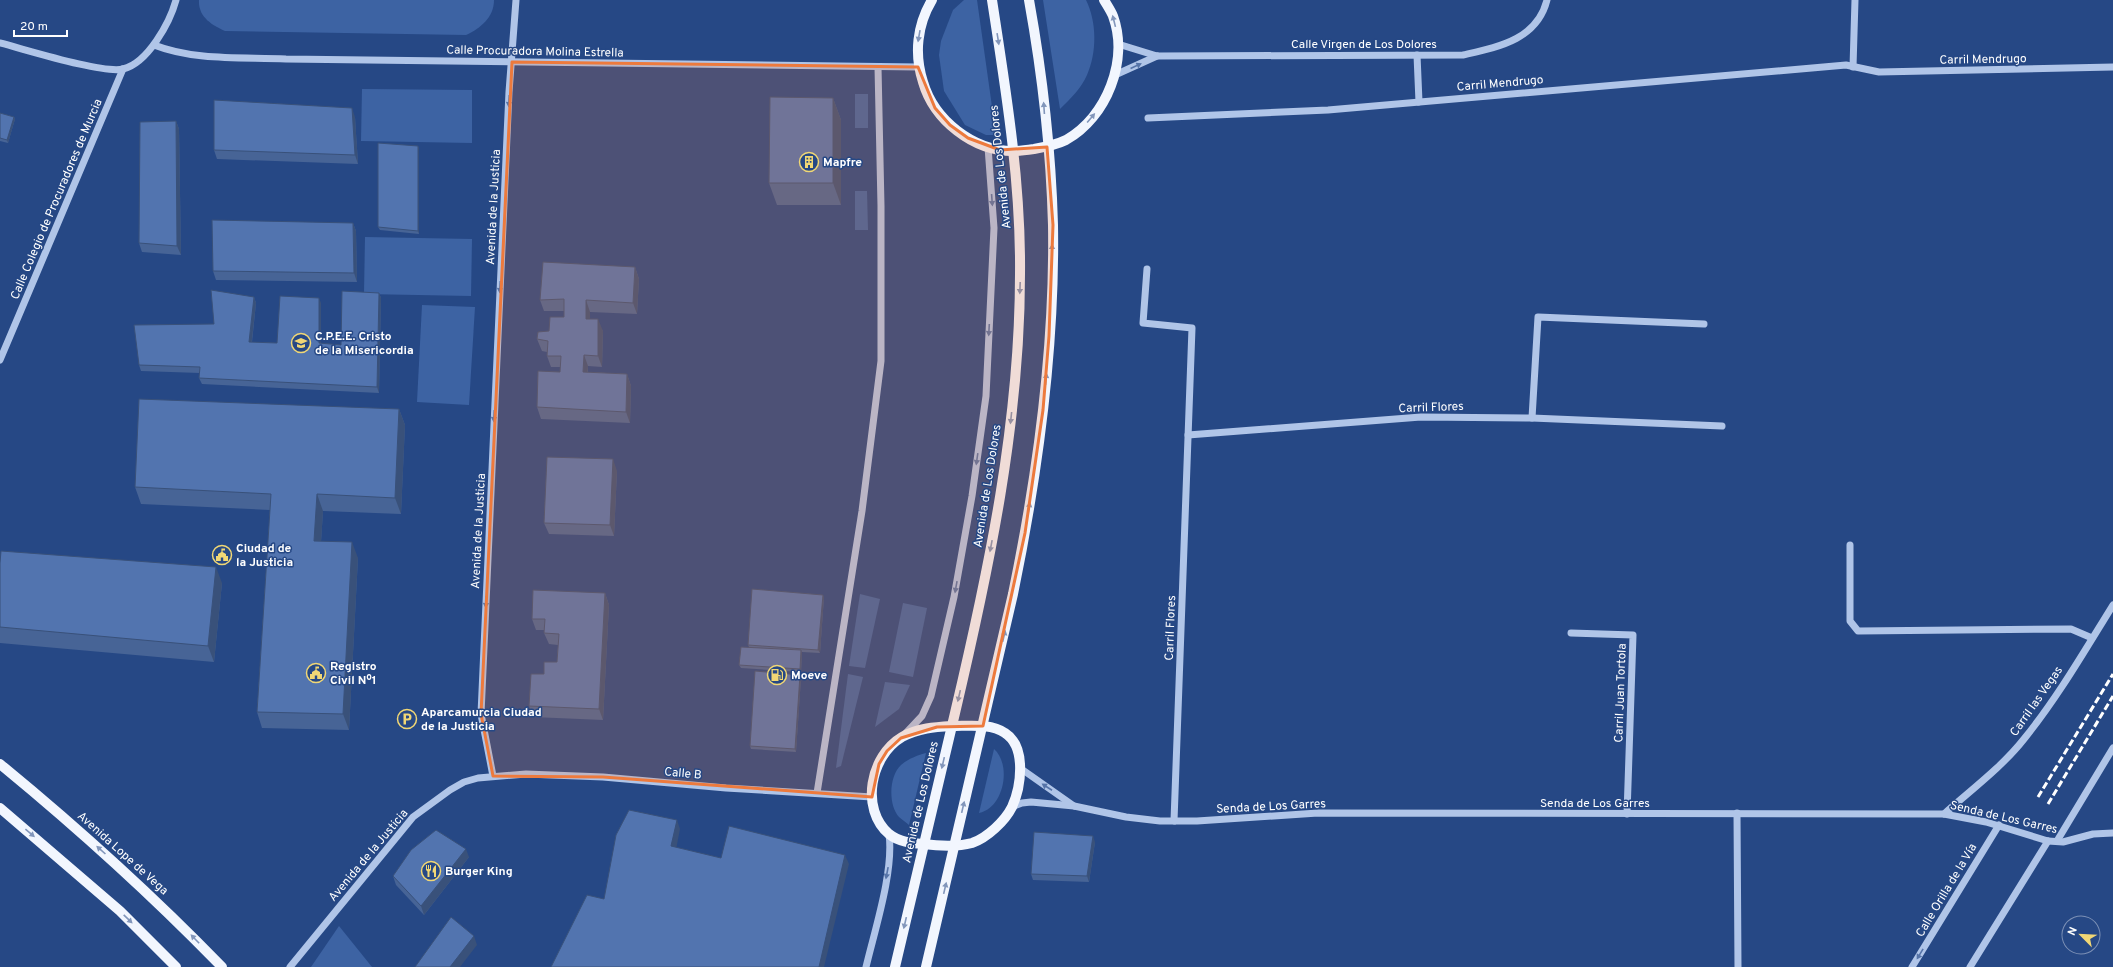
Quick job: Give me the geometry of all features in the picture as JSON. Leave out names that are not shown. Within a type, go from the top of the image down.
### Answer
[{"type":"main road","points":[[932,0],[925,12],[918,39],[918,67],[925,89],[935,108],[950,125],[968,138],[988,147],[1014,151],[1047,147],[1066,140],[1084,126],[1104,103],[1115,75],[1118,44],[1113,17],[1104,0]]},
{"type":"main road","name":"Avenida de Los Dolores","points":[[894,967],[985,581],[1009,443],[1019,329],[1020,227],[1014,151],[992,0]]},
{"type":"main road","points":[[926,967],[983,726],[1026,533],[1043,410],[1049,336],[1053,225],[1044,98],[1029,0]]},
{"type":"main road","points":[[952,726],[983,726],[1006,734],[1016,749],[1020,768],[1018,788],[1012,807],[998,826],[973,842],[954,845],[904,842],[889,834],[877,820],[872,797],[873,783],[887,750],[901,738],[922,729],[952,726]]},
{"type":"main road","name":"Avenida Lope de Vega","points":[[0,764],[50,805],[136,881],[222,967]]},
{"type":"main road","points":[[0,808],[120,911],[176,967]]},
{"type":"street","points":[[0,43],[104,68],[123,69],[137,60],[154,45],[165,30],[176,0]]},
{"type":"street","name":"Avenida de la Justicia","points":[[290,967],[406,825],[419,812],[464,782],[493,776],[480,714],[509,92],[516,0]]},
{"type":"street","name":"Calle Virgen de Los Dolores","points":[[1118,44],[1157,56],[1462,55],[1499,47],[1523,35],[1544,13],[1548,0]]},
{"type":"street","points":[[1853,66],[1855,0]]},
{"type":"street","name":"Calle Procuradora Molina Estrella","points":[[154,45],[178,53],[197,56],[918,67]]},
{"type":"street","points":[[1417,55],[1419,102]]},
{"type":"street","name":"Calle Virgen de Los Dolores","points":[[1115,75],[1157,56]]},
{"type":"street","name":"Carril Mendrugo","points":[[1148,118],[1328,110],[1846,65],[1879,72],[2113,67]]},
{"type":"street","points":[[817,793],[862,511],[881,361],[881,214],[878,67]]},
{"type":"street","name":"Calle Colegio de Procuradores de Murcia","points":[[0,360],[123,69]]},
{"type":"street","points":[[901,738],[922,716],[930,700],[954,597],[972,496],[986,396],[994,228],[988,147]]},
{"type":"street","name":"Carril Flores","points":[[1147,269],[1143,323],[1192,328],[1174,821]]},
{"type":"street","points":[[1532,418],[1538,317],[1704,324]]},
{"type":"street","name":"Carril Flores","points":[[1188,435],[1421,417],[1532,418],[1722,426]]},
{"type":"street","points":[[1850,545],[1850,621],[1858,631],[2071,629],[2092,638]]},
{"type":"street","name":"Carril las Vegas","points":[[1944,814],[1992,772],[2024,740],[2048,707],[2113,605]]},
{"type":"street","name":"Carril Juan Tortola","points":[[1571,633],[1633,635],[1627,814]]},
{"type":"street","points":[[2057,841],[2113,748]]},
{"type":"street","points":[[1020,768],[1074,806]]},
{"type":"street","name":"Calle B","points":[[493,776],[526,774],[603,777],[726,788],[872,797]]},
{"type":"street","name":"Senda de Los Garres","points":[[1012,807],[1022,803],[1031,802],[1074,806],[1126,817],[1174,821],[1318,813],[1944,814],[1999,825],[2048,841],[2063,842],[2093,834],[2113,833]]},
{"type":"street","points":[[1737,813],[1738,967]]},
{"type":"street","name":"Calle Orilla de la Vía","points":[[1912,967],[1999,825]]},
{"type":"street","points":[[866,967],[888,874],[890,856],[889,834]]},
{"type":"street","points":[[1970,967],[2048,841]]},
{"type":"highlighted area","points":[[512,62],[918,67],[935,108],[950,125],[968,138],[1000,150],[1047,147],[1053,225],[1049,336],[1043,410],[1025,533],[983,726],[937,727],[901,738],[887,751],[879,764],[872,797],[603,777],[493,776],[481,714]]},
{"type":"shaded area","points":[[199,0],[494,0],[492,12],[486,21],[477,29],[466,35],[225,31],[215,26],[203,16],[199,6]]},
{"type":"shaded area","points":[[964,0],[977,0],[996,135],[986,135],[965,125],[944,91],[939,55],[941,41],[953,10]]},
{"type":"shaded area","points":[[1043,0],[1086,0],[1090,9],[1094,28],[1093,57],[1085,80],[1060,109]]},
{"type":"shaded area","points":[[362,89],[472,90],[472,143],[361,141]]},
{"type":"shaded area","points":[[855,94],[868,94],[868,128],[855,128]]},
{"type":"shaded area","points":[[855,191],[867,191],[868,230],[855,230]]},
{"type":"shaded area","points":[[365,237],[472,239],[471,296],[364,294]]},
{"type":"shaded area","points":[[422,305],[475,307],[469,405],[417,402]]},
{"type":"shaded area","points":[[860,594],[880,599],[865,668],[849,666]]},
{"type":"shaded area","points":[[903,603],[927,608],[913,677],[889,672]]},
{"type":"shaded area","points":[[848,674],[863,677],[841,766],[836,768]]},
{"type":"shaded area","points":[[885,682],[910,685],[899,709],[875,727]]},
{"type":"shaded area","points":[[994,749],[1000,756],[1003,765],[1003,785],[994,803],[988,809],[979,813]]},
{"type":"shaded area","points":[[926,753],[909,825],[895,812],[891,791],[892,783],[897,770],[901,765]]},
{"type":"shaded area","points":[[339,926],[372,967],[311,967]]},
{"type":"building","name":"Mapfre","points":[[770,97],[833,98],[833,183],[769,183]]},
{"type":"building","points":[[214,100],[352,108],[355,155],[214,150]]},
{"type":"building","points":[[0,113],[14,117],[7,140],[0,138]]},
{"type":"building","points":[[176,121],[177,246],[139,243],[140,122]]},
{"type":"building","points":[[378,143],[418,146],[418,231],[378,227]]},
{"type":"building","points":[[212,220],[353,223],[354,273],[213,271]]},
{"type":"building","points":[[543,262],[635,267],[633,303],[586,300],[586,319],[598,319],[598,356],[584,355],[583,372],[627,374],[626,412],[537,407],[538,371],[560,372],[561,356],[547,356],[548,341],[537,339],[538,332],[549,331],[550,317],[564,317],[564,299],[540,300]]},
{"type":"building","points":[[211,290],[254,297],[249,342],[277,343],[280,296],[319,298],[319,343],[341,345],[342,291],[379,293],[377,387],[199,378],[200,367],[139,365],[134,325],[214,324]]},
{"type":"building","points":[[139,399],[399,409],[395,498],[317,494],[314,541],[352,542],[343,714],[257,712],[271,494],[135,487]]},
{"type":"building","points":[[547,457],[613,459],[610,525],[544,523]]},
{"type":"building","points":[[1,551],[216,567],[208,646],[0,627]]},
{"type":"building","points":[[752,589],[823,595],[818,650],[748,645]]},
{"type":"building","points":[[533,590],[605,593],[599,709],[529,706],[531,674],[544,674],[544,662],[557,662],[559,634],[544,633],[545,619],[532,619]]},
{"type":"building","points":[[741,647],[801,650],[800,669],[739,665]]},
{"type":"building","points":[[755,671],[800,675],[795,749],[750,746]]},
{"type":"building","points":[[629,810],[677,820],[671,846],[721,858],[729,826],[845,855],[819,967],[551,967],[587,895],[604,899],[616,835]]},
{"type":"building","name":"Burger King","points":[[436,830],[466,849],[421,906],[393,876],[411,850]]},
{"type":"building","points":[[1034,832],[1093,836],[1087,876],[1031,874]]},
{"type":"building","points":[[451,917],[474,936],[450,967],[415,967]]},
{"type":"railway","points":[[2038,797],[2113,674]]},
{"type":"railway","points":[[2048,804],[2113,696]]},
{"type":"place","name":"Mapfre","points":[[809,162]]},
{"type":"place","name":"C.P.E.E. Cristo de la Misericordia","points":[[301,343]]},
{"type":"place","name":"Ciudad de la Justicia","points":[[222,555]]},
{"type":"place","name":"Registro Civil Nº1","points":[[316,673]]},
{"type":"place","name":"Moeve","points":[[777,675]]},
{"type":"place","name":"Aparcamurcia Ciudad de la Justicia","points":[[407,719]]},
{"type":"place","name":"Burger King","points":[[431,871]]}]
